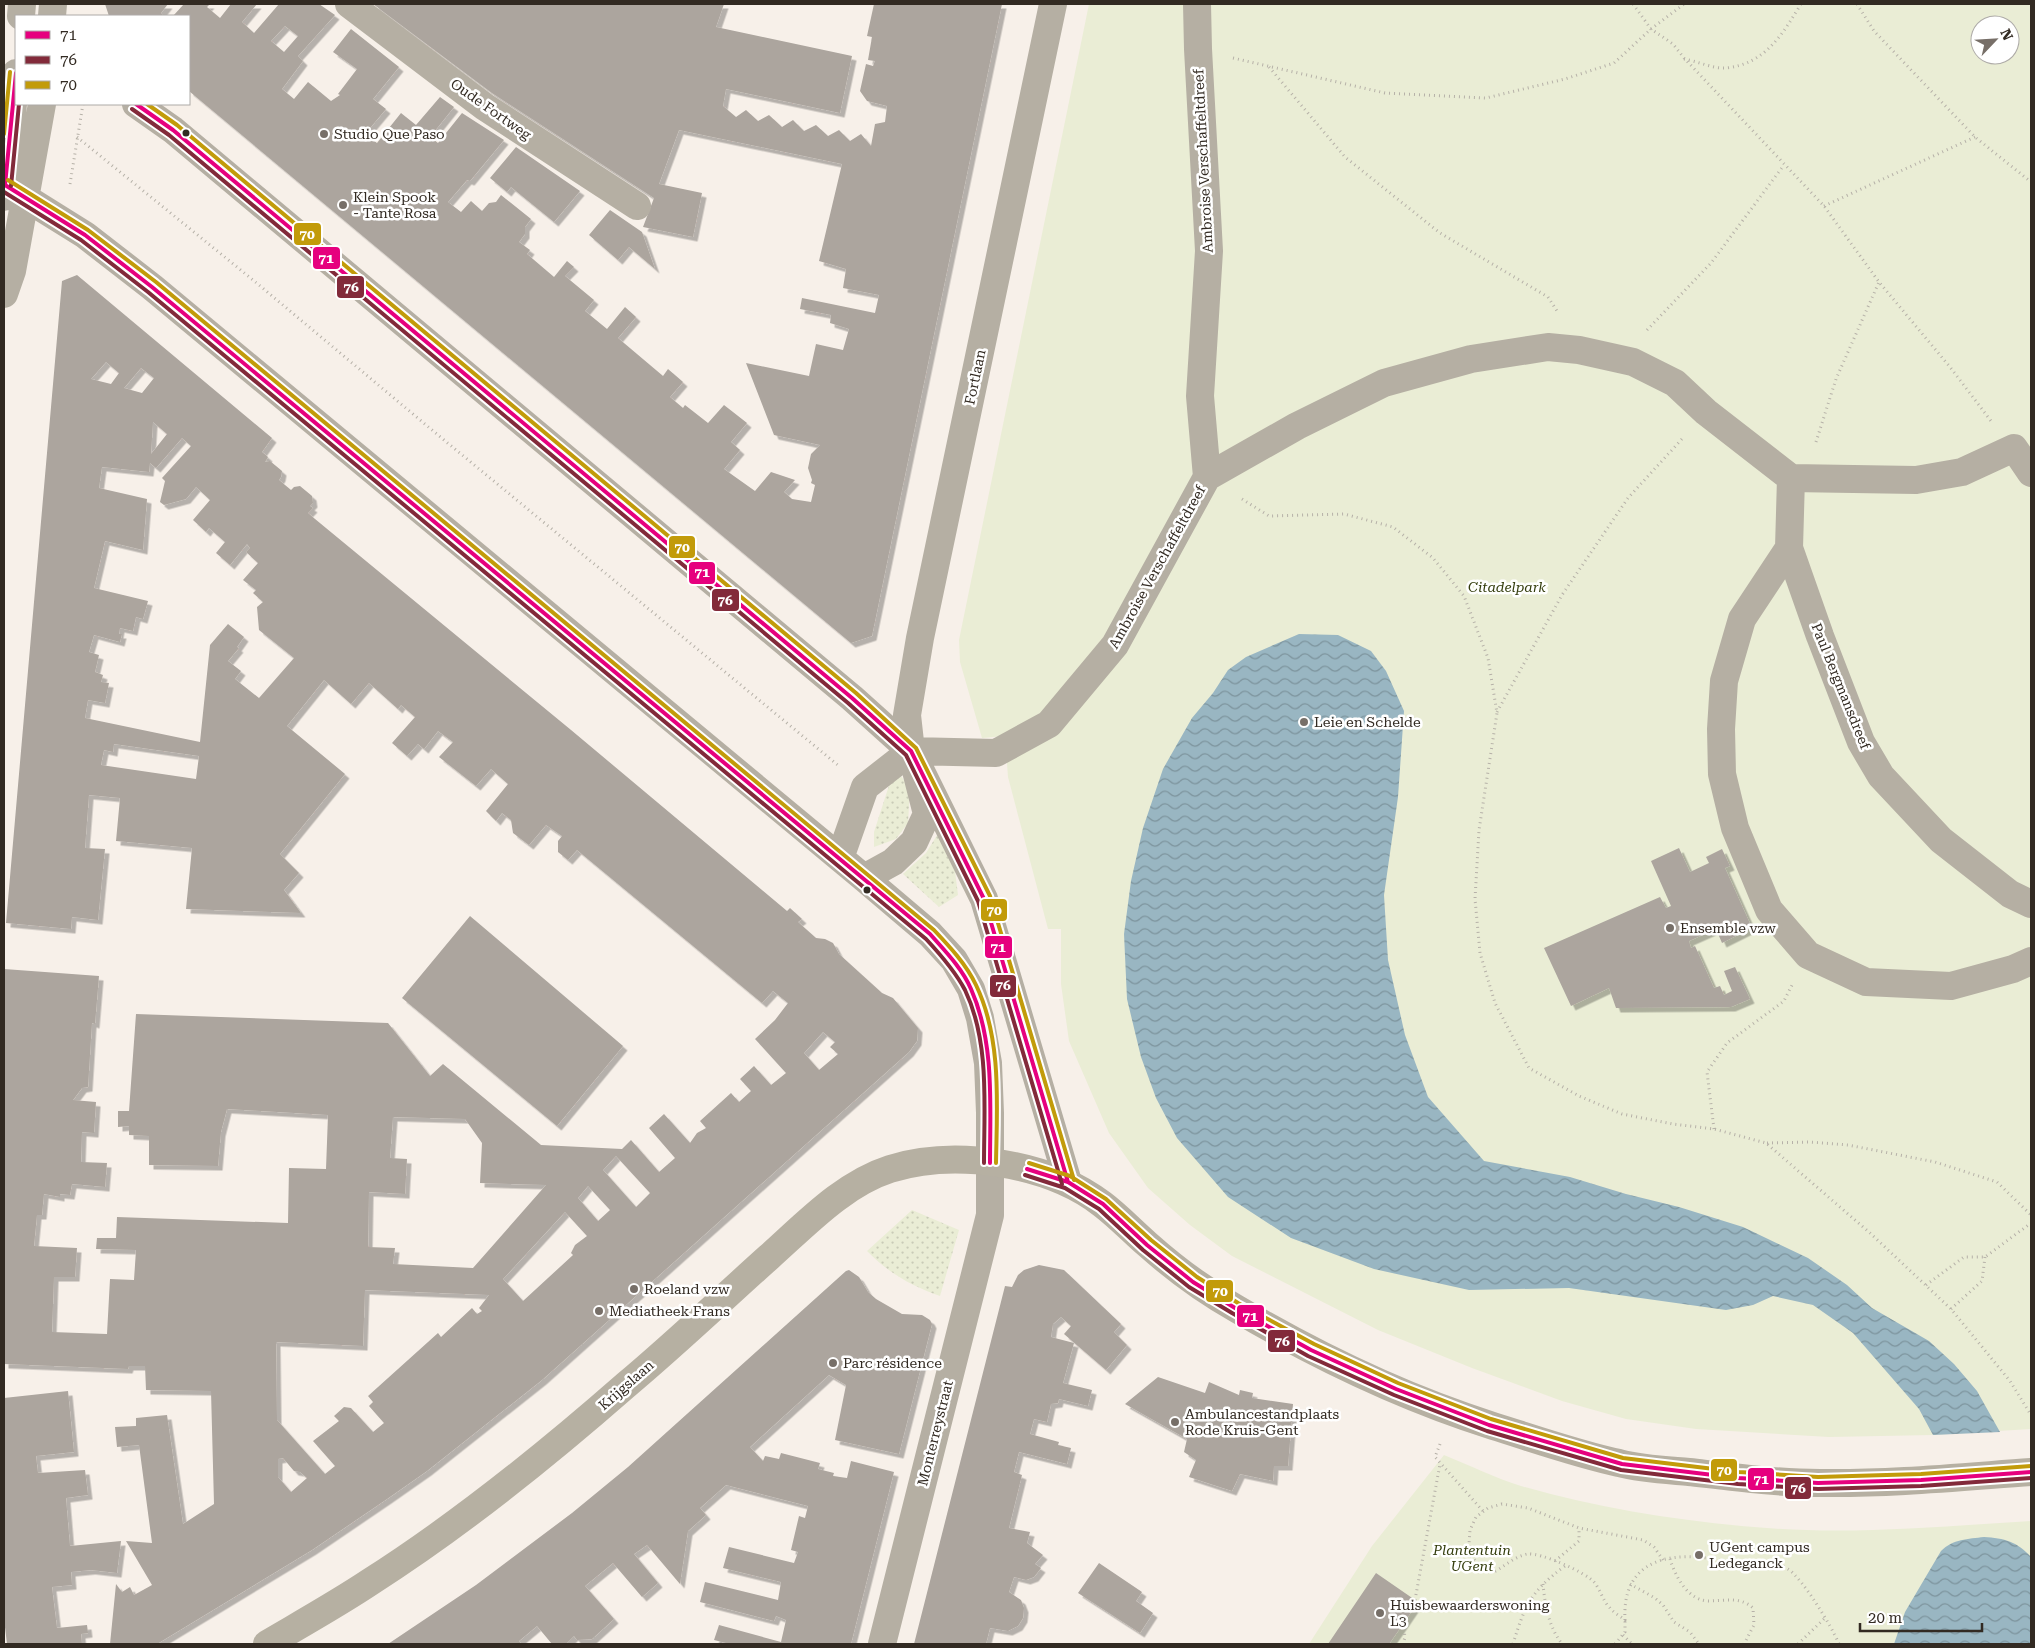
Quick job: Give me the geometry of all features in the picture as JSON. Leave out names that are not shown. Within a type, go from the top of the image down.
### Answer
[{"type":"main road","name":"Krijgslaan","points":[[266,1644],[371,1582],[470,1513],[532,1465],[630,1382],[813,1217],[855,1185],[888,1170],[928,1161],[955,1160],[990,1163],[1033,1170],[1068,1182],[1103,1204],[1147,1245],[1193,1282],[1310,1350],[1396,1389],[1508,1430],[1622,1464],[1738,1478],[1818,1483],[1921,1480],[2031,1472]]},
{"type":"street","name":"Oude Fortweg","points":[[349,4],[485,107],[637,206]]},
{"type":"street","name":"Fortlaan","points":[[911,751],[907,715],[920,638],[1053,4]]},
{"type":"street","name":"Ambroise Verschaffeltdreef","points":[[911,751],[996,753],[1049,724],[1115,645],[1207,477],[1200,396],[1209,251],[1197,4]]},
{"type":"street","points":[[4,294],[12,270],[15,103]]},
{"type":"street","points":[[12,193],[42,105]]},
{"type":"street","points":[[137,105],[180,136],[852,698],[911,751],[984,899],[1068,1182]]},
{"type":"street","name":"Monterreystraat","points":[[12,193],[85,235],[160,294],[864,878],[930,934],[954,960],[971,989],[980,1018],[988,1063],[990,1215],[882,1644]]},
{"type":"street","points":[[1207,477],[1297,426],[1384,383],[1471,359],[1548,347],[1579,350],[1632,362],[1675,383],[1706,412],[1791,478],[1916,480],[1962,472],[2014,448],[2031,474]]},
{"type":"street","name":"Paul Bergmansdreef","points":[[1791,478],[1789,548],[1820,636],[1861,742],[1881,776],[1941,840],[2010,894],[2031,904]]},
{"type":"street","points":[[1789,548],[1742,619],[1724,680],[1721,729],[1722,774],[1735,828],[1769,910],[1808,955],[1866,982],[1951,986],[2013,969],[2031,961]]},
{"type":"street","points":[[840,858],[865,787],[911,751]]},
{"type":"street","points":[[864,878],[893,862],[914,842],[927,814],[911,751]]},
{"type":"path","points":[[1633,4],[1651,29],[1673,44],[1824,206],[1879,282],[1950,367],[1991,420]]},
{"type":"path","points":[[1198,49],[1385,93],[1486,98],[1565,79],[1614,63],[1651,29],[1684,4]]},
{"type":"path","points":[[1684,58],[1724,68],[1753,61],[1781,36],[1801,4]]},
{"type":"path","points":[[1857,4],[1874,32],[1975,137],[2031,182]]},
{"type":"path","points":[[1269,67],[1345,157],[1440,233],[1548,297],[1579,350]]},
{"type":"path","points":[[64,222],[83,105]]},
{"type":"path","points":[[77,137],[865,787]]},
{"type":"path","points":[[1824,206],[1975,137]]},
{"type":"path","points":[[1643,334],[1711,263],[1784,165]]},
{"type":"path","points":[[1813,451],[1836,379],[1879,282]]},
{"type":"path","points":[[1497,712],[1562,595],[1628,498],[1706,412]]},
{"type":"path","points":[[1207,477],[1269,516],[1344,514],[1393,527],[1432,558],[1464,596],[1488,658],[1497,712],[1479,830],[1475,899],[1480,953],[1495,1003],[1529,1068],[1579,1096],[1622,1114],[1673,1124],[1714,1129],[1766,1143],[1810,1142],[1848,1145],[1935,1162],[1997,1182],[2031,1215]]},
{"type":"path","points":[[1714,1129],[1708,1072],[1727,1043],[1784,1000],[1808,955]]},
{"type":"path","points":[[1766,1143],[1870,1234],[1951,1309],[2010,1381],[2031,1415]]},
{"type":"path","points":[[1926,1285],[1964,1257],[1986,1257],[2031,1223]]},
{"type":"path","points":[[1951,1309],[1982,1282],[1986,1257]]},
{"type":"path","points":[[1415,1600],[1440,1462],[1483,1511]]},
{"type":"path","points":[[1625,1620],[1610,1609],[1594,1582],[1582,1573],[1554,1561],[1530,1554],[1514,1558],[1506,1566],[1494,1572],[1480,1566],[1471,1556],[1469,1544],[1470,1530],[1476,1516],[1483,1511],[1502,1504],[1528,1508],[1579,1528],[1643,1540],[1654,1547],[1664,1560]]},
{"type":"path","points":[[1554,1561],[1579,1541],[1579,1528]]},
{"type":"path","points":[[1616,1644],[1625,1632],[1624,1602],[1630,1584],[1640,1571],[1652,1563],[1664,1560],[1704,1558],[1752,1565],[1778,1564],[1790,1571],[1803,1585],[1835,1633],[1839,1644]]},
{"type":"path","points":[[1670,1559],[1686,1590],[1696,1597],[1706,1601],[1738,1600],[1753,1608],[1754,1625],[1744,1644]]},
{"type":"path","points":[[1513,1644],[1522,1614],[1537,1588],[1564,1566]]},
{"type":"path","points":[[1543,1583],[1544,1601],[1549,1619],[1554,1632],[1562,1644]]},
{"type":"path","points":[[1630,1584],[1655,1598],[1663,1605],[1674,1622],[1690,1632],[1699,1644]]},
{"type":"path","points":[[1798,1644],[1825,1618]]},
{"type":"path","points":[[1403,1624],[1404,1644]]},
{"type":"path","points":[[1623,1635],[1632,1644]]},
{"type":"green space","name":"Citadelpark","points":[[1089,4],[2031,4],[2031,1429],[1933,1435],[1829,1437],[1696,1429],[1626,1419],[1562,1401],[1472,1368],[1378,1330],[1232,1256],[1190,1225],[1148,1188],[1109,1133],[1069,1041],[1061,984],[1061,929],[1048,929],[1008,777],[1005,736],[982,738],[960,662],[959,640]]},
{"type":"green space","points":[[894,770],[898,771],[910,790],[908,823],[896,839],[874,847],[874,832]]},
{"type":"green space","points":[[939,832],[955,871],[958,895],[939,907],[903,874],[926,853]]},
{"type":"green space","points":[[912,1210],[959,1230],[940,1296],[901,1278],[883,1266],[867,1251]]},
{"type":"green space","name":"Plantentuin UGent","points":[[1444,1455],[1511,1483],[1551,1494],[1612,1508],[1705,1522],[1767,1528],[1833,1531],[2031,1521],[2031,1644],[1309,1644],[1372,1546]]},
{"type":"water","points":[[1299,634],[1338,635],[1371,651],[1386,671],[1404,711],[1398,797],[1384,895],[1388,960],[1405,1035],[1428,1097],[1484,1161],[1570,1177],[1626,1194],[1679,1207],[1743,1227],[1808,1258],[1847,1285],[1872,1308],[1929,1341],[1954,1364],[1977,1391],[2000,1432],[1933,1435],[1919,1409],[1853,1333],[1813,1305],[1773,1296],[1753,1305],[1726,1310],[1569,1288],[1469,1290],[1374,1269],[1291,1238],[1228,1197],[1177,1138],[1156,1098],[1141,1057],[1127,999],[1124,934],[1131,881],[1143,828],[1163,769],[1192,718],[1213,693],[1228,670],[1246,657]]},
{"type":"water","points":[[1984,1537],[1998,1538],[2016,1544],[2031,1557],[2031,1644],[1894,1644],[1905,1612],[1941,1551],[1956,1542]]},
{"type":"building","points":[[105,4],[168,4],[161,13],[163,15],[109,15]]},
{"type":"building","points":[[184,4],[210,4],[207,7],[220,18],[231,4],[257,4],[242,22],[254,33],[279,4],[319,4],[335,15],[298,56],[303,61],[282,89],[294,99],[308,82],[331,101],[340,95],[338,94],[357,69],[333,52],[351,29],[399,67],[373,99],[386,109],[365,134],[377,143],[401,113],[416,125],[440,97],[454,107],[430,137],[438,143],[462,113],[504,140],[470,181],[467,180],[448,202],[461,212],[471,201],[482,211],[489,203],[496,202],[501,195],[531,219],[525,227],[525,234],[519,242],[530,250],[527,254],[554,277],[567,261],[574,267],[565,276],[594,300],[585,311],[607,329],[625,307],[636,317],[618,338],[663,376],[668,369],[683,382],[670,397],[683,408],[685,405],[708,423],[724,405],[747,423],[731,442],[740,450],[724,469],[755,491],[771,472],[795,480],[784,492],[792,499],[811,502],[815,485],[811,483],[812,480],[808,468],[811,454],[820,445],[774,435],[746,363],[809,376],[816,344],[843,350],[849,329],[830,323],[831,315],[800,309],[802,298],[875,313],[879,295],[843,288],[846,269],[819,261],[842,164],[679,130],[659,184],[702,193],[693,237],[643,227],[654,198],[492,93],[373,4],[724,4],[716,27],[852,56],[840,113],[726,89],[723,106],[736,117],[746,110],[758,121],[769,115],[782,127],[793,120],[804,131],[816,125],[828,136],[839,130],[850,141],[861,134],[871,146],[875,124],[885,122],[887,106],[867,101],[860,91],[866,64],[873,66],[875,61],[868,60],[872,37],[867,36],[874,4],[1002,4],[872,636],[851,643],[190,92],[190,15],[174,15]],"holes":[[[285,26],[298,36],[284,52],[271,41]]]},
{"type":"building","points":[[516,147],[580,191],[554,222],[511,187],[507,192],[490,178]]},
{"type":"building","points":[[610,210],[642,232],[655,269],[629,247],[618,260],[589,235]]},
{"type":"building","points":[[77,275],[272,438],[262,452],[268,457],[265,462],[270,461],[282,471],[279,480],[291,490],[294,487],[300,486],[312,496],[313,503],[310,506],[313,508],[308,513],[787,911],[790,908],[802,919],[798,922],[816,938],[825,939],[833,943],[839,954],[882,993],[893,998],[918,1028],[917,1041],[909,1052],[542,1380],[427,1471],[387,1499],[312,1550],[157,1644],[110,1644],[116,1584],[122,1592],[130,1587],[134,1595],[152,1585],[126,1541],[152,1543],[139,1445],[117,1447],[115,1427],[136,1426],[136,1418],[167,1415],[183,1524],[214,1504],[211,1391],[146,1390],[145,1366],[129,1366],[128,1369],[4,1364],[4,969],[99,976],[95,1024],[92,1023],[88,1087],[82,1088],[73,1100],[96,1102],[94,1133],[82,1132],[81,1162],[107,1163],[105,1187],[72,1184],[70,1195],[60,1194],[60,1197],[44,1194],[42,1215],[37,1215],[34,1246],[77,1248],[75,1277],[54,1277],[52,1332],[107,1334],[110,1279],[134,1280],[136,1250],[96,1249],[97,1238],[116,1238],[117,1217],[288,1223],[289,1168],[326,1169],[328,1115],[227,1109],[221,1132],[218,1166],[149,1165],[149,1136],[129,1135],[129,1126],[118,1127],[118,1111],[129,1111],[136,1014],[388,1023],[430,1076],[443,1064],[541,1145],[622,1149],[631,1140],[659,1172],[675,1158],[649,1128],[664,1114],[690,1143],[697,1133],[706,1128],[700,1121],[731,1093],[739,1102],[751,1091],[740,1079],[754,1066],[771,1085],[786,1073],[755,1039],[775,1020],[788,1003],[773,991],[762,1003],[577,850],[568,860],[558,852],[558,841],[562,836],[546,825],[529,845],[513,833],[511,820],[502,813],[496,821],[486,811],[508,784],[491,769],[476,786],[439,757],[453,742],[438,731],[424,749],[418,744],[407,756],[392,743],[415,717],[401,705],[398,709],[369,683],[351,704],[324,680],[287,726],[345,774],[280,854],[299,873],[284,890],[301,913],[186,909],[192,848],[116,841],[120,798],[89,795],[85,848],[105,849],[98,920],[72,917],[71,929],[6,923],[62,281]],"holes":[[[106,362],[119,373],[111,384],[91,379]],[[141,368],[154,378],[142,393],[124,388]],[[153,422],[167,434],[151,454]],[[182,438],[191,446],[162,478],[165,481],[160,502],[164,505],[186,499],[196,487],[210,500],[193,520],[206,532],[209,528],[225,542],[216,553],[230,565],[247,544],[250,548],[246,552],[258,563],[243,580],[256,590],[253,593],[263,602],[257,607],[259,630],[294,658],[259,698],[235,679],[241,671],[228,661],[239,648],[237,647],[244,637],[228,624],[210,645],[200,742],[85,718],[88,700],[105,703],[109,683],[101,682],[103,675],[95,672],[99,655],[89,652],[94,635],[120,642],[122,634],[119,634],[120,628],[133,631],[136,617],[143,619],[148,601],[94,588],[105,541],[143,550],[147,499],[99,488],[102,467],[149,472],[150,463],[156,468]],[[114,744],[199,756],[196,779],[101,765],[104,750],[113,752]],[[823,1032],[835,1042],[830,1047],[838,1054],[819,1070],[804,1053]],[[393,1117],[465,1119],[482,1143],[480,1183],[546,1185],[473,1268],[393,1264],[395,1248],[368,1247],[369,1192],[405,1194],[407,1159],[390,1158]],[[616,1156],[650,1193],[636,1207],[603,1170]],[[588,1186],[610,1210],[598,1221],[578,1198]],[[565,1212],[587,1236],[575,1245],[571,1253],[573,1255],[523,1301],[503,1279]],[[365,1290],[489,1295],[479,1308],[482,1311],[477,1314],[472,1308],[441,1337],[438,1333],[368,1396],[373,1402],[369,1406],[384,1423],[373,1432],[351,1408],[344,1407],[334,1416],[339,1421],[313,1441],[335,1466],[325,1474],[277,1420],[276,1342],[363,1346]],[[283,1458],[294,1471],[300,1472],[307,1478],[291,1492],[278,1477],[278,1459]]]},
{"type":"building","name":"Ensemble vzw","points":[[1679,848],[1690,872],[1709,863],[1706,857],[1722,849],[1730,866],[1725,868],[1752,928],[1722,943],[1716,929],[1689,941],[1691,948],[1695,946],[1714,988],[1720,986],[1724,995],[1732,991],[1724,971],[1735,967],[1750,999],[1731,1007],[1616,1008],[1609,988],[1571,1006],[1544,948],[1660,897],[1666,908],[1671,906],[1651,861]]},
{"type":"building","points":[[470,916],[623,1046],[557,1126],[402,998]]},
{"type":"building","points":[[1039,1265],[1064,1270],[1121,1324],[1114,1332],[1127,1345],[1106,1370],[1064,1334],[1071,1326],[1061,1317],[1053,1324],[1051,1337],[1074,1343],[1063,1383],[1092,1390],[1088,1406],[1059,1399],[1058,1403],[1051,1404],[1047,1422],[1034,1419],[1030,1434],[1059,1442],[1058,1445],[1071,1448],[1067,1464],[1019,1452],[1014,1472],[1022,1475],[1009,1528],[1030,1532],[1027,1543],[1043,1555],[1035,1564],[1041,1568],[1034,1577],[1026,1580],[1014,1577],[1009,1592],[1021,1600],[1024,1608],[1023,1618],[1018,1626],[1008,1631],[990,1628],[986,1644],[914,1644],[1005,1286],[1012,1287],[1018,1275],[1024,1270]]},
{"type":"building","points":[[849,1270],[859,1277],[868,1292],[876,1299],[902,1314],[922,1315],[930,1320],[932,1324],[899,1454],[835,1440],[846,1385],[829,1375],[750,1447],[763,1461],[765,1456],[779,1459],[781,1453],[820,1463],[818,1469],[834,1473],[833,1476],[847,1478],[851,1461],[894,1472],[851,1644],[730,1644],[714,1640],[719,1625],[781,1642],[786,1620],[776,1616],[774,1621],[700,1602],[705,1582],[778,1600],[781,1582],[723,1568],[729,1547],[794,1563],[798,1552],[791,1550],[799,1516],[805,1518],[808,1506],[726,1485],[700,1508],[706,1515],[688,1531],[680,1584],[647,1545],[634,1554],[658,1583],[642,1597],[613,1563],[585,1586],[614,1619],[592,1639],[577,1640],[574,1636],[566,1644],[552,1644],[537,1626],[519,1641],[521,1644],[388,1644],[476,1585],[572,1513],[628,1467]]},
{"type":"building","points":[[1158,1377],[1205,1393],[1209,1382],[1239,1395],[1240,1390],[1253,1393],[1252,1398],[1293,1404],[1288,1466],[1274,1466],[1273,1481],[1240,1474],[1232,1491],[1189,1477],[1196,1460],[1184,1452],[1187,1439],[1125,1404]]},
{"type":"building","points":[[68,1391],[74,1452],[36,1456],[38,1473],[85,1470],[88,1495],[66,1498],[70,1546],[121,1541],[117,1573],[91,1570],[71,1572],[72,1585],[52,1587],[57,1628],[87,1625],[88,1633],[81,1634],[82,1644],[7,1644],[4,1619],[4,1398]]},
{"type":"building","points":[[1099,1563],[1142,1592],[1136,1601],[1153,1613],[1140,1633],[1078,1593]]},
{"type":"building","name":"Huisbewaarderswoning L3","points":[[1376,1573],[1418,1602],[1389,1644],[1328,1644]]},
{"type":"transit line","name":"70","points":[[4,134],[10,72]]},
{"type":"transit line","name":"71","points":[[5,185],[15,83]]},
{"type":"transit line","name":"76","points":[[11,186],[19,105]]},
{"type":"transit line","name":"71","points":[[137,105],[173,130],[852,698],[911,751],[984,899],[1068,1182]]},
{"type":"transit line","name":"70","points":[[148,105],[177,125],[856,693],[916,748],[990,896],[1074,1180]]},
{"type":"transit line","name":"76","points":[[132,109],[169,135],[848,703],[906,755],[978,901],[1062,1184]]},
{"type":"transit line","name":"70","points":[[8,180],[88,230],[156,282],[934,930],[957,956],[972,977],[990,1027],[996,1072],[996,1163]]},
{"type":"transit line","name":"71","points":[[5,185],[85,235],[152,287],[930,934],[963,974],[979,1010],[988,1053],[990,1075],[990,1163]]},
{"type":"transit line","name":"76","points":[[4,192],[81,240],[148,292],[926,939],[961,983],[973,1010],[979,1031],[985,1097],[984,1163]]},
{"type":"transit line","name":"70","points":[[1029,1163],[1070,1176],[1106,1199],[1151,1240],[1197,1277],[1238,1303],[1314,1344],[1398,1383],[1491,1419],[1623,1458],[1739,1472],[1818,1477],[1921,1474],[2031,1466]]},
{"type":"transit line","name":"71","points":[[1027,1169],[1068,1182],[1103,1204],[1147,1245],[1193,1282],[1235,1308],[1311,1350],[1396,1389],[1489,1425],[1622,1464],[1738,1478],[1818,1483],[1921,1480],[2031,1472]]},
{"type":"transit line","name":"76","points":[[1025,1175],[1065,1188],[1099,1209],[1143,1250],[1189,1287],[1308,1356],[1394,1395],[1487,1431],[1621,1470],[1738,1484],[1818,1489],[1921,1486],[2031,1478]]},
{"type":"place","name":"Studio Que Paso","points":[[324,134]]},
{"type":"place","name":"Klein Spook - Tante Rosa","points":[[343,205]]},
{"type":"place","name":"Leie en Schelde","points":[[1304,722]]},
{"type":"place","name":"Ensemble vzw","points":[[1670,928]]},
{"type":"place","name":"Roeland vzw","points":[[634,1289]]},
{"type":"place","name":"Mediatheek Frans","points":[[599,1311]]},
{"type":"place","name":"Parc résidence","points":[[833,1363]]},
{"type":"place","name":"Ambulancestandplaats Rode Kruis-Gent","points":[[1175,1422]]},
{"type":"place","name":"UGent campus Ledeganck","points":[[1699,1555]]},
{"type":"place","name":"Huisbewaarderswoning L3","points":[[1380,1613]]}]
